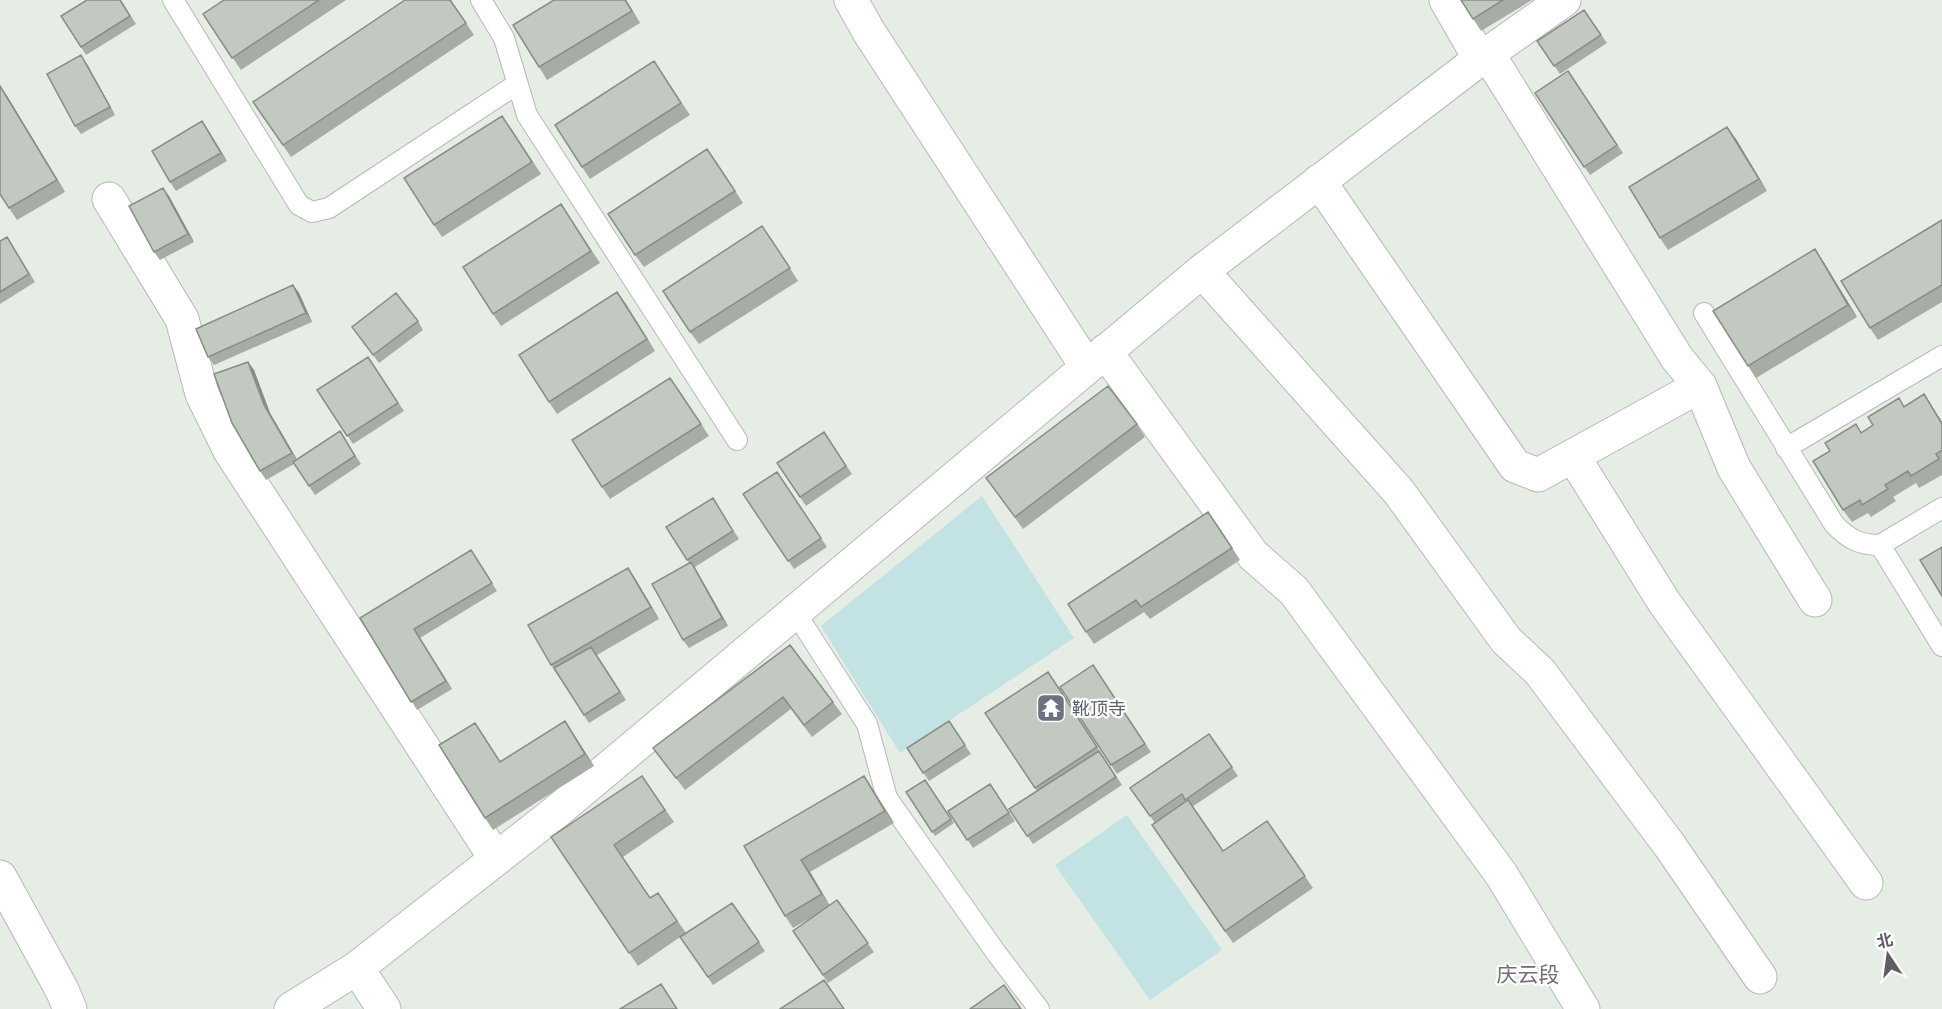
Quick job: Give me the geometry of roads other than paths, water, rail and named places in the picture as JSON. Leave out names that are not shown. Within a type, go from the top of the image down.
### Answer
[{"type":"street","points":[[851,0],[869,32],[1096,359],[1253,555],[1294,591],[1501,874],[1583,1009]]},
{"type":"street","points":[[1446,0],[1677,358],[1700,386],[1734,468],[1815,600]]},
{"type":"street","points":[[291,1009],[357,968],[556,812],[1202,271],[1484,56],[1564,0]]},
{"type":"street","points":[[1318,181],[1515,466],[1538,476],[1700,386]]},
{"type":"street","points":[[109,199],[182,319],[202,394],[230,451],[496,859]]},
{"type":"street","points":[[1202,271],[1399,492],[1506,640],[1540,672],[1670,846],[1760,977]]},
{"type":"street","points":[[1573,456],[1664,602],[1866,883]]},
{"type":"street","points":[[0,878],[62,990],[70,1009]]},
{"type":"street","points":[[357,968],[384,1009]]},
{"type":"lane","points":[[173,0],[299,205],[312,212],[329,207],[517,84]]},
{"type":"lane","points":[[481,0],[504,38],[527,115],[737,440]]},
{"type":"lane","points":[[1704,313],[1786,448],[1834,524],[1844,535],[1857,542],[1880,545],[1942,508]]},
{"type":"lane","points":[[1786,448],[1942,356]]},
{"type":"lane","points":[[1880,545],[1942,645]]},
{"type":"lane","points":[[795,612],[867,724],[887,798],[997,954],[1039,1009]]},
{"type":"place","name":"靴顶寺","points":[[1051,708]]},
{"type":"district","name":"庆云段","points":[[1528,974]]}]
